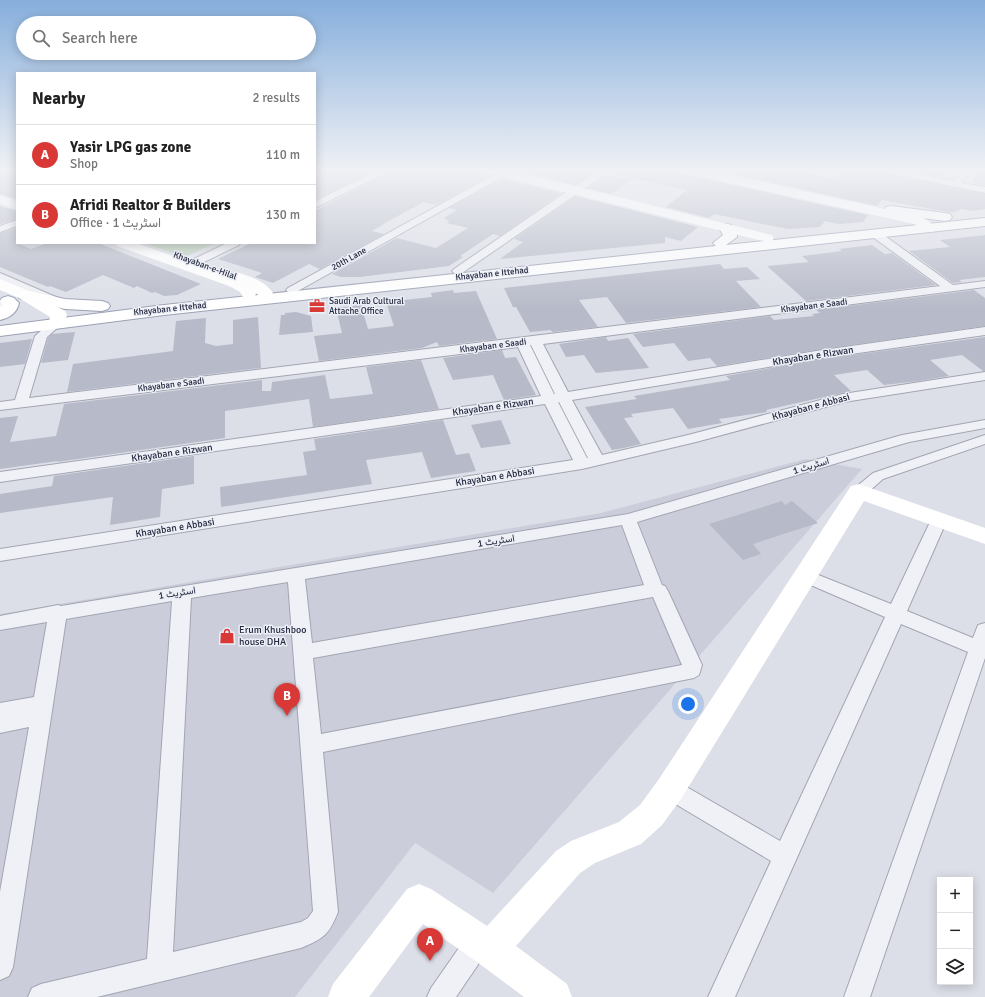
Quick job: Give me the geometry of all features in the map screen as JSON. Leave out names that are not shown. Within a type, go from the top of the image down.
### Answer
[{"type":"main road","points":[[679,216],[767,238]]},
{"type":"main road","points":[[693,216],[782,236]]},
{"type":"main road","points":[[833,230],[837,228],[892,222],[893,220],[890,216]]},
{"type":"main road","points":[[901,216],[925,222]]},
{"type":"main road","points":[[933,216],[969,217]]},
{"type":"main road","name":"Khayaban e Ittehad","points":[[0,331],[38,327],[60,314],[85,306],[125,306],[265,293],[833,230],[981,216]]},
{"type":"main road","name":"Khayaban e Ittehad","points":[[60,314],[164,310],[874,233],[925,222],[985,222]]},
{"type":"main road","points":[[720,243],[730,237],[730,234],[726,228]]},
{"type":"main road","points":[[125,244],[235,283],[247,289],[249,294]]},
{"type":"main road","name":"Khayaban-e-Hilal","points":[[144,244],[260,286],[265,293]]},
{"type":"main road","points":[[0,284],[25,295],[60,314]]},
{"type":"main road","points":[[4,305],[38,327]]},
{"type":"main road","name":"Khayaban e Ittehad","points":[[0,321],[38,327]]},
{"type":"main road","points":[[484,945],[568,862],[583,852],[630,833],[651,815],[670,789],[859,491],[985,536]]},
{"type":"main road","points":[[346,997],[419,901],[484,945],[554,997]]},
{"type":"street","name":"20th Lane","points":[[292,290],[427,216]]},
{"type":"street","points":[[458,271],[539,216]]},
{"type":"street","points":[[0,223],[16,217]]},
{"type":"street","points":[[0,229],[16,223]]},
{"type":"street","points":[[874,233],[950,288]]},
{"type":"street","points":[[194,263],[233,244]]},
{"type":"street","points":[[0,276],[60,314]]},
{"type":"street","name":"Khayaban e Saadi","points":[[0,406],[529,342],[985,284]]},
{"type":"street","points":[[21,404],[38,327]]},
{"type":"street","name":"Khayaban e Rizwan","points":[[0,477],[556,398],[816,355],[985,331]]},
{"type":"street","points":[[529,342],[556,398],[590,462]]},
{"type":"street","name":"Khayaban e Abbasi","points":[[0,555],[590,462],[691,439],[843,398],[985,376]]},
{"type":"street","name":"اسٹریٹ 1","points":[[0,623],[58,612],[628,519],[678,506],[907,438],[985,424]]},
{"type":"street","points":[[859,491],[878,476],[985,439]]},
{"type":"street","points":[[311,745],[687,672],[692,669],[692,665],[659,591],[656,590],[628,519]]},
{"type":"street","points":[[721,997],[939,520]]},
{"type":"street","points":[[41,997],[301,935],[313,931],[322,923],[326,912],[296,574]]},
{"type":"street","points":[[805,576],[896,614],[983,643],[857,997]]},
{"type":"street","points":[[303,652],[656,590]]},
{"type":"street","points":[[159,969],[182,592]]},
{"type":"street","points":[[0,967],[58,612]]},
{"type":"street","points":[[0,712],[43,709]]},
{"type":"street","points":[[0,724],[43,709]]},
{"type":"street","points":[[670,789],[786,856]]},
{"type":"street","points":[[440,997],[484,945]]},
{"type":"shaded area","points":[[806,459],[862,469],[493,893],[415,843],[295,997],[0,997],[0,614],[601,513]]},
{"type":"green space","points":[[147,244],[214,244],[184,257]]},
{"type":"building","points":[[0,216],[16,216],[16,219],[0,224]]},
{"type":"building","points":[[316,216],[399,216],[372,231],[384,234],[320,269],[309,264],[273,283],[255,277],[262,273],[218,259],[249,244],[316,244]]},
{"type":"building","points":[[448,216],[530,216],[500,236],[493,234],[460,256],[463,257],[449,266],[360,277],[341,277],[332,274],[397,238],[436,248],[468,228],[447,223],[449,221],[444,218]]},
{"type":"building","points":[[548,216],[653,216],[698,227],[681,241],[665,237],[665,243],[500,259],[523,242],[514,239]]},
{"type":"building","points":[[699,216],[712,216],[709,218]]},
{"type":"building","points":[[722,216],[868,216],[863,222],[839,224],[825,221],[820,227],[788,229]]},
{"type":"building","points":[[16,228],[16,244],[31,249],[44,244],[101,244],[201,284],[177,295],[164,296],[155,292],[152,293],[137,286],[134,288],[103,275],[66,292],[50,286],[48,287],[0,267],[0,233]]},
{"type":"building","points":[[985,235],[985,277],[959,280],[962,282],[953,283],[909,251],[950,247],[940,240]]},
{"type":"building","points":[[872,245],[885,254],[892,253],[936,285],[806,301],[767,266],[809,262],[802,256],[842,251],[839,249]]},
{"type":"building","points":[[720,264],[724,269],[747,267],[760,279],[736,281],[761,307],[626,323],[607,297],[579,300],[598,327],[552,332],[551,330],[530,332],[516,307],[513,307],[504,288]]},
{"type":"building","points":[[453,290],[454,293],[476,291],[497,339],[439,346],[437,342],[422,348],[319,361],[314,336],[342,333],[336,308],[361,305],[368,329],[394,326],[386,302],[432,297],[431,293]]},
{"type":"building","points":[[974,290],[985,298],[985,326],[816,350],[717,366],[710,358],[688,361],[674,343],[643,347],[633,334],[770,316],[774,320],[814,316],[812,314],[820,313],[816,310]]},
{"type":"building","points":[[296,312],[311,316],[313,332],[279,335],[281,315]]},
{"type":"building","points":[[258,317],[261,368],[67,392],[73,364],[173,351],[176,321],[206,318],[205,343],[216,346],[233,344],[233,320]]},
{"type":"building","points":[[75,332],[68,360],[41,363],[48,338],[52,334]]},
{"type":"building","points":[[606,337],[608,341],[628,338],[649,368],[596,373],[584,355],[566,357],[559,344]]},
{"type":"building","points":[[985,337],[985,371],[962,355],[930,360],[949,376],[919,381],[884,385],[867,370],[834,375],[851,391],[766,410],[767,412],[719,419],[722,423],[688,429],[673,408],[631,414],[633,417],[624,418],[641,444],[624,448],[612,450],[585,407],[637,399],[634,396],[730,380],[726,376],[816,360]]},
{"type":"building","points":[[32,339],[25,364],[0,367],[0,343]]},
{"type":"building","points":[[502,350],[505,358],[516,357],[536,395],[504,400],[493,375],[453,380],[443,358]]},
{"type":"building","points":[[421,360],[439,409],[313,427],[309,399],[225,411],[225,438],[0,469],[0,418],[18,416],[10,442],[56,436],[64,404],[262,380],[262,391],[271,391],[272,382],[325,375],[330,399],[373,394],[366,367]]},
{"type":"building","points":[[443,420],[456,455],[469,453],[476,471],[431,478],[422,452],[366,460],[372,484],[221,507],[220,487],[307,475],[303,452],[316,450],[314,439]]},
{"type":"building","points":[[501,420],[511,444],[481,448],[471,425]]},
{"type":"building","points":[[194,456],[194,484],[162,489],[160,517],[110,525],[113,497],[0,513],[0,494],[52,486],[54,476]]},
{"type":"building","points":[[782,501],[785,505],[792,501],[818,523],[753,544],[761,554],[743,560],[709,524]]},
{"type":"place","name":"Saudi Arab Cultural Attache Office","points":[[317,306]]},
{"type":"place","name":"Erum Khushboo house DHA","points":[[227,636]]},
{"type":"place","name":"Afridi Realtor & Builders","points":[[287,716]]},
{"type":"place","name":"Yasir LPG gas zone","points":[[430,961]]}]
